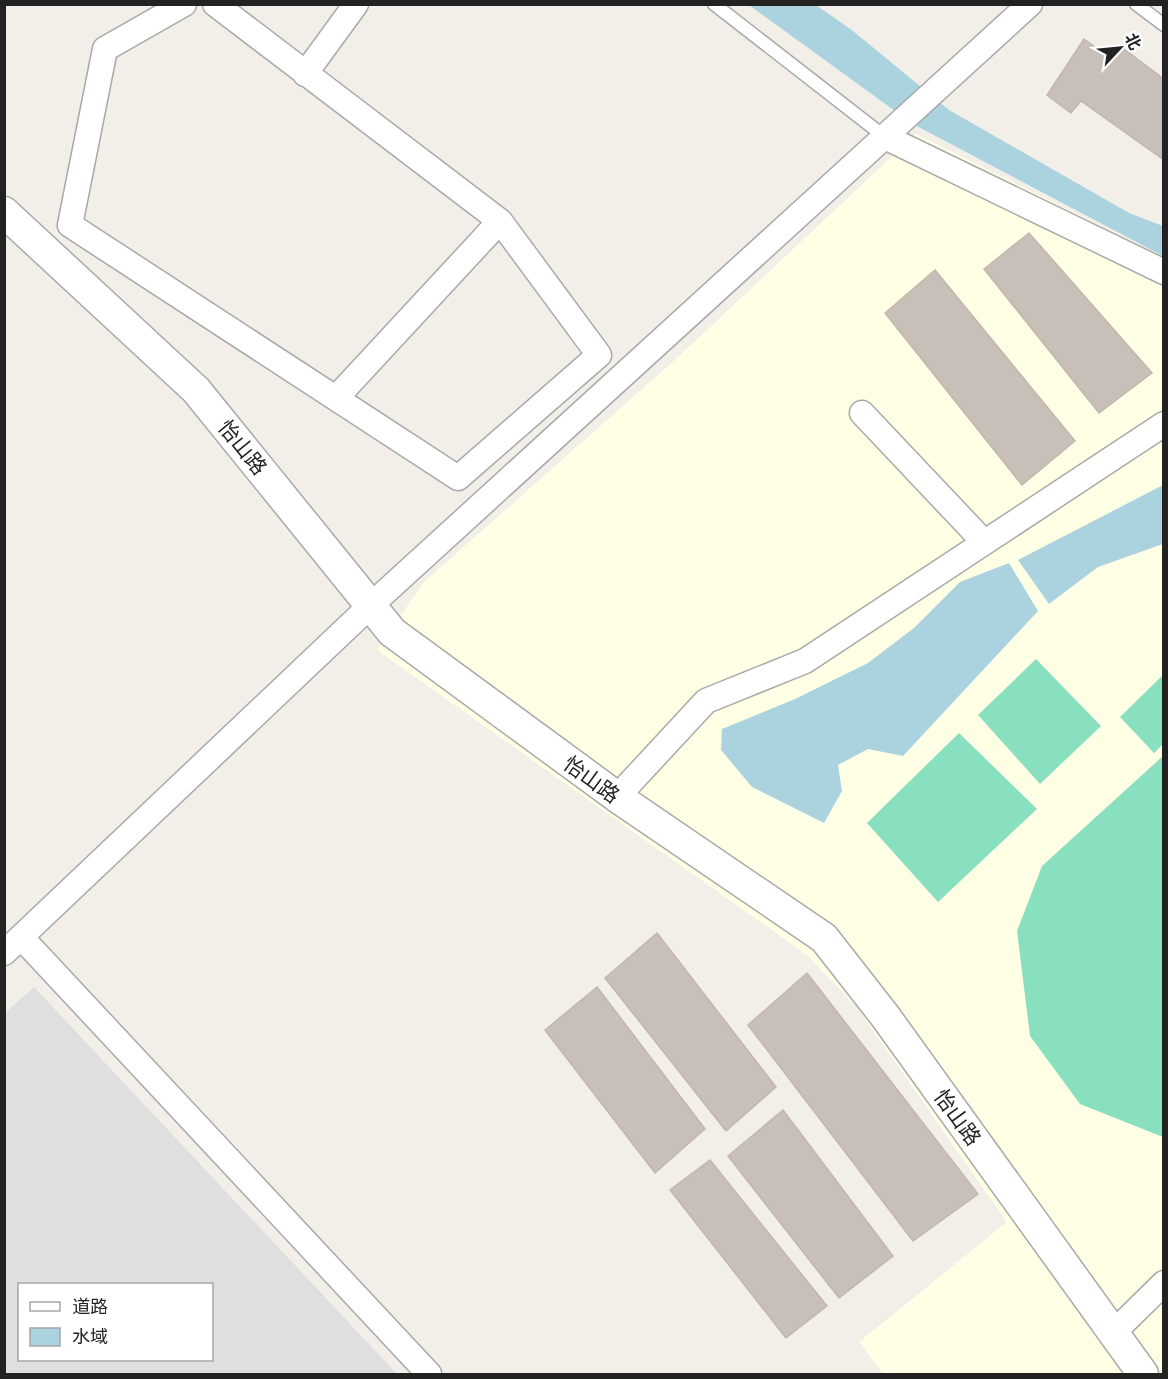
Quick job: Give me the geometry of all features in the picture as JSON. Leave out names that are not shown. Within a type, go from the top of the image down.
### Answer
[{"type":"street","points":[[184,4],[105,49],[70,225],[458,478],[598,355],[500,221],[215,4]]},
{"type":"street","points":[[305,74],[356,4]]},
{"type":"street","points":[[429,1374],[13,945],[370,606],[1030,4]]},
{"type":"street","points":[[891,131],[1164,272]]},
{"type":"street","name":"怡山路","points":[[4,212],[196,390],[392,632],[617,797],[824,938],[885,1016],[1143,1374]]},
{"type":"street","points":[[336,398],[500,221]]},
{"type":"street","points":[[861,413],[984,542]]},
{"type":"street","points":[[617,797],[706,701],[805,661],[1164,424]]},
{"type":"street","points":[[1114,1332],[1164,1283]]},
{"type":"lane","points":[[714,4],[891,131]]},
{"type":"lane","points":[[1136,4],[1164,25]]},
{"type":"shaded area","points":[[916,134],[1163,257],[1163,1374],[883,1374],[859,1342],[1007,1222],[856,1006],[807,955],[377,650],[424,582],[676,359]]},
{"type":"shaded area","points":[[34,987],[397,1374],[5,1374],[5,1013]]},
{"type":"green space","points":[[1036,659],[1101,726],[1040,784],[978,715]]},
{"type":"green space","points":[[1163,675],[1163,744],[1154,753],[1120,717]]},
{"type":"green space","points":[[959,733],[1037,809],[938,902],[867,823]]},
{"type":"green space","points":[[1163,756],[1163,1137],[1080,1104],[1030,1036],[1017,931],[1042,866]]},
{"type":"water","points":[[749,5],[816,5],[853,31],[949,110],[1129,213],[1163,226],[1163,256],[913,124]]},
{"type":"water","points":[[1163,485],[1163,544],[1098,567],[1049,604],[1018,560]]},
{"type":"water","points":[[1009,563],[1038,611],[903,756],[868,749],[838,765],[842,791],[824,823],[752,787],[721,750],[722,729],[795,699],[868,663],[914,628],[960,582]]},
{"type":"building","points":[[1084,39],[1111,58],[1124,49],[1164,79],[1164,160],[1081,101],[1071,113],[1047,95]]},
{"type":"building","points":[[1029,233],[1152,373],[1099,413],[984,269]]},
{"type":"building","points":[[935,270],[1075,441],[1022,485],[885,313]]},
{"type":"building","points":[[657,933],[776,1087],[726,1131],[605,978]]},
{"type":"building","points":[[807,973],[978,1194],[913,1241],[748,1025]]},
{"type":"building","points":[[597,987],[705,1129],[655,1173],[545,1030]]},
{"type":"building","points":[[783,1110],[893,1256],[839,1298],[728,1156]]},
{"type":"building","points":[[710,1160],[827,1306],[786,1338],[670,1190]]}]
